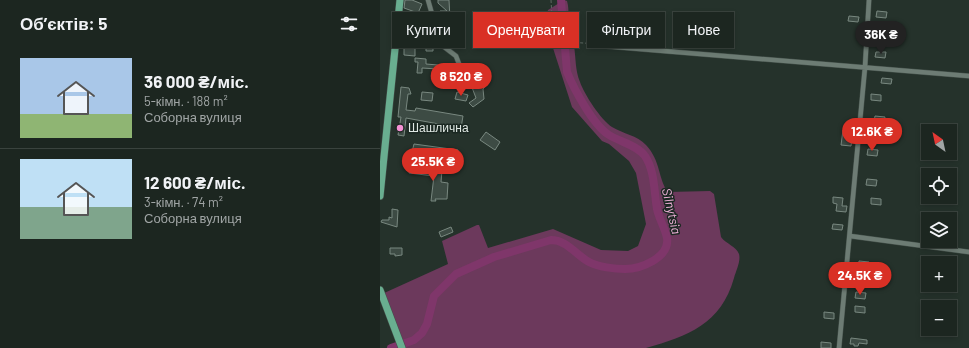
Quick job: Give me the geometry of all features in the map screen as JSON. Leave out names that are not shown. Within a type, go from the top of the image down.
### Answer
[{"type":"main road","points":[[380,196],[400,0]]},
{"type":"main road","points":[[380,290],[402,348]]},
{"type":"street","points":[[428,0],[432,14],[432,30],[435,40],[456,56],[467,85]]},
{"type":"street","points":[[839,348],[865,67],[869,0]]},
{"type":"street","points":[[629,48],[969,76]]},
{"type":"street","points":[[850,236],[969,252]]},
{"type":"path","points":[[551,0],[552,34],[555,39],[567,42],[587,43]]},
{"type":"shaded area","points":[[564,0],[567,1],[568,12],[547,12],[548,10]]},
{"type":"shaded area","points":[[553,48],[574,48],[578,78],[593,106],[612,127],[638,139],[646,145],[657,163],[662,181],[668,192],[710,191],[714,194],[721,237],[736,249],[739,254],[738,266],[728,294],[721,307],[701,326],[689,333],[646,348],[402,348],[382,294],[448,264],[442,241],[477,225],[479,225],[488,248],[553,229],[601,250],[628,251],[638,246],[646,224],[636,173],[629,161],[609,144],[602,141],[572,107]]},
{"type":"building","points":[[405,0],[412,0],[422,4],[418,12],[404,8]]},
{"type":"building","points":[[438,0],[449,0],[450,12],[440,12],[447,11],[438,3]]},
{"type":"building","points":[[877,11],[887,12],[886,18],[876,17]]},
{"type":"building","points":[[849,16],[859,17],[858,22],[848,21]]},
{"type":"building","points":[[877,30],[887,31],[886,37],[876,36]]},
{"type":"building","points":[[404,48],[415,48],[415,56],[404,55]]},
{"type":"building","points":[[426,48],[433,48],[433,51],[426,51]]},
{"type":"building","points":[[876,52],[886,52],[885,58],[875,57]]},
{"type":"building","points":[[415,58],[426,59],[426,64],[438,65],[438,69],[422,68],[422,73],[417,73],[418,62],[415,62]]},
{"type":"building","points":[[471,66],[485,87],[483,89],[484,99],[473,107],[469,103],[476,98],[465,69]]},
{"type":"building","points":[[882,78],[892,79],[891,84],[881,83]]},
{"type":"building","points":[[401,87],[409,88],[411,94],[408,94],[406,110],[415,111],[416,108],[463,116],[461,128],[406,118],[404,136],[398,135],[401,117],[398,117]]},
{"type":"building","points":[[422,92],[433,93],[432,101],[421,100]]},
{"type":"building","points":[[457,92],[468,95],[466,101],[455,99]]},
{"type":"building","points":[[871,94],[881,95],[881,101],[871,100]]},
{"type":"building","points":[[875,116],[885,117],[884,123],[874,122]]},
{"type":"building","points":[[843,130],[853,131],[851,146],[841,145]]},
{"type":"building","points":[[486,132],[500,142],[495,150],[480,140]]},
{"type":"building","points":[[414,144],[458,150],[457,158],[412,152]]},
{"type":"building","points":[[868,149],[878,150],[877,156],[867,155]]},
{"type":"building","points":[[410,166],[442,170],[441,182],[448,183],[447,199],[435,199],[436,201],[431,201],[434,176],[409,173]]},
{"type":"building","points":[[867,179],[877,180],[876,186],[866,185]]},
{"type":"building","points":[[833,197],[843,198],[842,206],[847,206],[846,212],[836,211],[837,204],[833,203]]},
{"type":"building","points":[[871,198],[881,199],[881,205],[871,204]]},
{"type":"building","points":[[392,209],[398,210],[397,227],[381,222],[382,220],[389,220],[389,217],[392,218]]},
{"type":"building","points":[[833,224],[843,225],[842,230],[832,229]]},
{"type":"building","points":[[451,227],[453,232],[441,237],[439,232]]},
{"type":"building","points":[[390,248],[402,248],[402,255],[395,256],[395,254],[390,254]]},
{"type":"building","points":[[859,261],[869,262],[866,281],[857,280]]},
{"type":"building","points":[[856,292],[866,293],[865,299],[855,298]]},
{"type":"building","points":[[855,306],[865,307],[865,313],[855,312]]},
{"type":"building","points":[[824,312],[834,313],[834,319],[824,318]]},
{"type":"building","points":[[851,338],[867,340],[867,344],[859,343],[858,346],[854,346],[854,344],[850,344]]},
{"type":"building","points":[[821,342],[831,343],[831,348],[821,348]]},
{"type":"waterway","name":"Silnytsia","points":[[391,348],[414,340],[422,333],[427,324],[434,296],[456,274],[494,257],[551,240],[562,242],[593,264],[616,269],[625,269],[638,267],[653,261],[659,257],[667,245],[667,238],[657,209],[651,168],[645,156],[638,149],[609,135],[603,130],[579,97],[567,72],[561,0]]},
{"type":"place","name":"Шашлична","points":[[400,128]]}]
